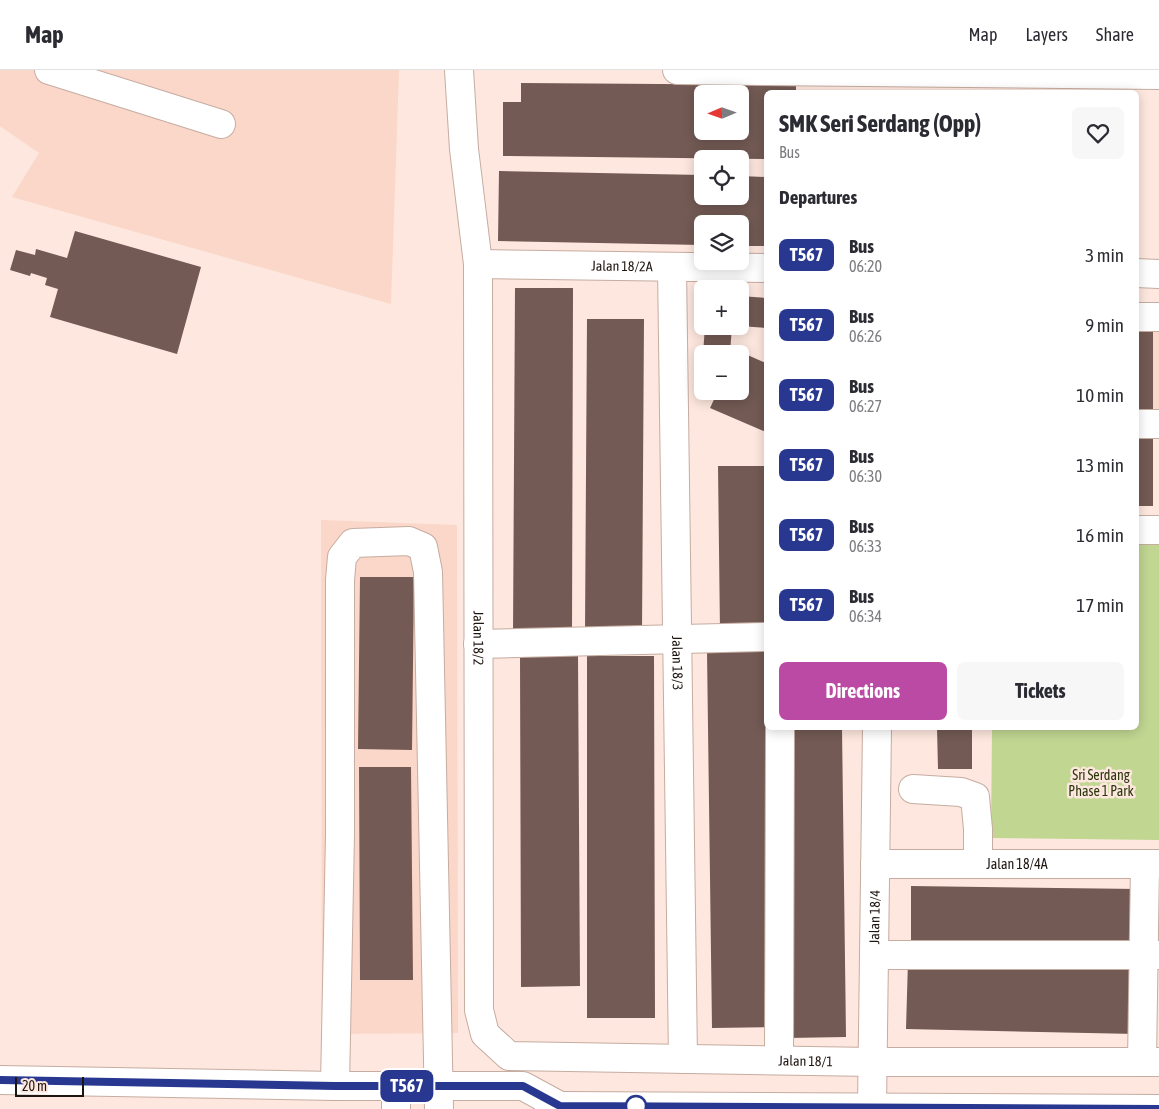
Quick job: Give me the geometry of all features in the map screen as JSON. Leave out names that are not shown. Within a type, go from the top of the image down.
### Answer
[{"type":"street","points":[[49,70],[221,124]]},
{"type":"street","name":"Jalan 18/2","points":[[459,70],[464,149],[478,264],[479,1010]]},
{"type":"street","points":[[677,70],[759,70],[809,82],[1069,72],[1143,81]]},
{"type":"street","name":"Jalan 18/2A","points":[[478,264],[764,268]]},
{"type":"street","name":"Jalan 18/3","points":[[672,267],[683,1059]]},
{"type":"street","points":[[1139,273],[1159,274]]},
{"type":"street","points":[[1139,317],[1159,317]]},
{"type":"street","points":[[1139,424],[1159,424]]},
{"type":"street","points":[[1139,530],[1159,530]]},
{"type":"street","points":[[335,1086],[340,834],[340,580],[342,557],[354,543],[409,541],[423,547],[428,572],[439,1097]]},
{"type":"street","points":[[478,644],[677,638],[764,638]]},
{"type":"street","points":[[779,1060],[780,730]]},
{"type":"street","name":"Jalan 18/4","points":[[872,1107],[877,730]]},
{"type":"street","points":[[912,789],[961,792],[975,797],[978,829],[978,864]]},
{"type":"street","name":"Jalan 18/4A","points":[[875,864],[1152,864]]},
{"type":"street","points":[[1151,1062],[1152,864]]},
{"type":"street","points":[[874,955],[1151,955]]},
{"type":"street","name":"Jalan 18/1","points":[[479,1010],[485,1034],[509,1056],[873,1062],[1151,1062]]},
{"type":"street","points":[[0,1080],[335,1086],[396,1097],[439,1097],[523,1086],[554,1108],[872,1107],[1159,1109]]},
{"type":"shaded area","points":[[0,70],[399,70],[391,304],[12,197],[39,153],[0,126]]},
{"type":"shaded area","points":[[1139,326],[1159,326],[1159,419],[1139,419]]},
{"type":"shaded area","points":[[321,520],[457,525],[458,1033],[322,1034]]},
{"type":"green space","name":"Sri Serdang Phase 1 Park","points":[[1139,545],[1159,545],[1159,840],[991,838],[992,730],[1139,730]]},
{"type":"building","points":[[521,83],[796,85],[796,90],[764,90],[764,159],[749,159],[749,150],[694,150],[694,158],[503,156],[503,102],[521,102]]},
{"type":"building","points":[[499,171],[694,175],[694,205],[749,205],[749,176],[764,177],[764,246],[749,246],[749,215],[694,215],[694,245],[498,241]]},
{"type":"building","points":[[75,231],[201,267],[177,354],[50,317],[58,289],[45,285],[47,278],[31,273],[30,276],[10,270],[16,250],[35,255],[36,249],[67,258]]},
{"type":"building","points":[[515,288],[573,288],[572,635],[513,635]]},
{"type":"building","points":[[749,297],[764,298],[764,328],[749,327]]},
{"type":"building","points":[[587,319],[644,319],[642,632],[585,632]]},
{"type":"building","points":[[1139,327],[1153,327],[1153,415],[1139,415]]},
{"type":"building","points":[[704,335],[731,335],[731,345],[704,345]]},
{"type":"building","points":[[749,356],[764,362],[764,431],[710,408],[714,400],[749,400]]},
{"type":"building","points":[[1139,436],[1153,436],[1153,506],[1139,506]]},
{"type":"building","points":[[718,466],[764,466],[764,630],[720,631]]},
{"type":"building","points":[[360,577],[414,577],[412,750],[358,749]]},
{"type":"building","points":[[764,650],[764,730],[770,730],[774,1027],[712,1028],[707,651]]},
{"type":"building","points":[[578,655],[580,986],[521,987],[520,656]]},
{"type":"building","points":[[587,656],[654,656],[655,1018],[587,1018]]},
{"type":"building","points":[[784,730],[842,730],[846,1037],[788,1038]]},
{"type":"building","points":[[937,730],[972,730],[972,769],[938,769]]},
{"type":"building","points":[[359,767],[411,767],[413,980],[360,980]]},
{"type":"building","points":[[911,886],[1139,889],[1138,949],[911,947]]},
{"type":"building","points":[[908,961],[1137,966],[1136,1034],[906,1029]]},
{"type":"bus line","name":"T567","points":[[0,1080],[335,1086],[523,1086],[560,1106],[1159,1109]]}]
